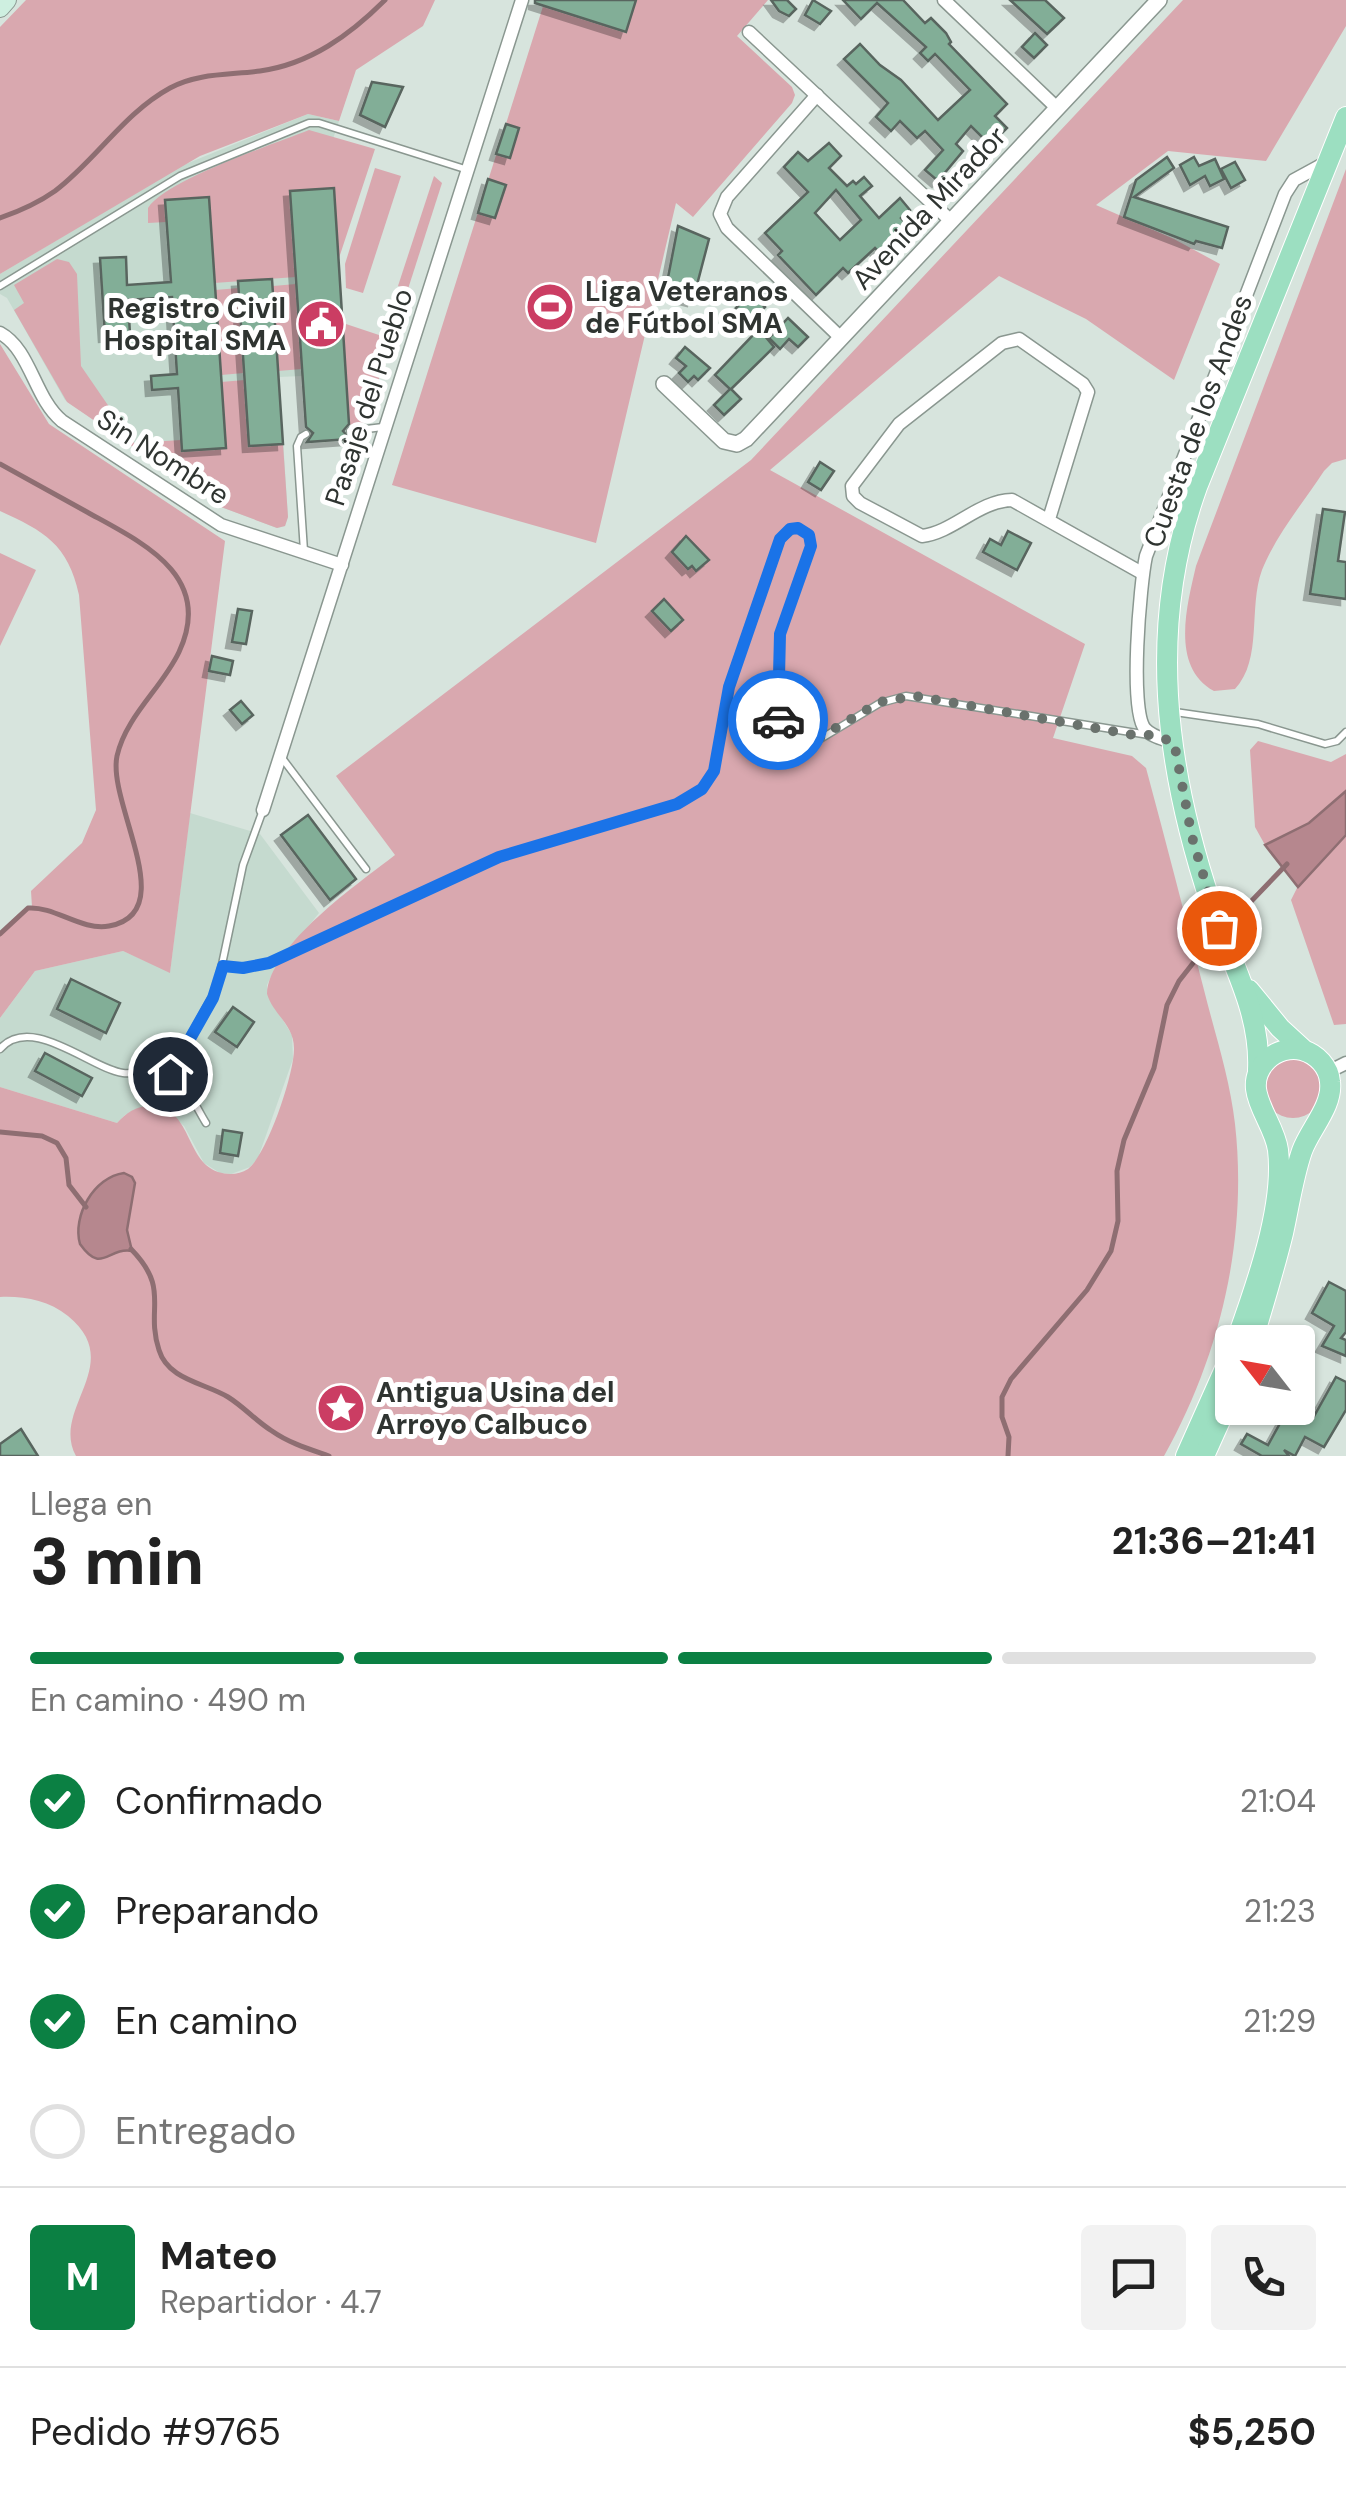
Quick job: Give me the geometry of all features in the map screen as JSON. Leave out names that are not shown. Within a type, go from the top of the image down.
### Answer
[{"type":"main road","points":[[0,8],[7,0]]},
{"type":"main road","name":"Cuesta de los Andes","points":[[1258,1070],[1257,1037],[1244,985],[1219,928],[1200,868],[1169,711],[1166,631],[1176,549],[1197,487],[1346,117]]},
{"type":"main road","name":"Cuesta de los Andes","points":[[1244,985],[1304,1050]]},
{"type":"main road","points":[[1241,1325],[1264,1250],[1277,1186],[1276,1137],[1255,1092],[1258,1070],[1273,1054],[1304,1050],[1337,1068],[1330,1094],[1302,1152],[1256,1325]]},
{"type":"main road","points":[[1263,1111],[1281,1124],[1292,1126],[1321,1113]]},
{"type":"main road","points":[[1186,1456],[1215,1391]]},
{"type":"main road","points":[[1204,1456],[1218,1425]]},
{"type":"street","name":"Pasaje del Pueblo","points":[[263,810],[522,0]]},
{"type":"street","points":[[944,0],[1057,108]]},
{"type":"street","name":"Avenida Mirador","points":[[664,384],[720,438],[733,445],[746,439],[1159,0]]},
{"type":"street","points":[[750,32],[952,221]]},
{"type":"street","points":[[816,95],[727,197],[720,214],[727,228],[841,338]]},
{"type":"street","points":[[1174,742],[1152,735],[1140,719],[1138,632],[1142,573],[1158,520],[1285,194],[1294,180],[1327,162]]},
{"type":"street","name":"Sin Nombre","points":[[0,333],[15,345],[58,418],[214,521],[342,565]]},
{"type":"street","points":[[1048,519],[1088,392],[1083,384],[1019,338],[1005,340],[899,424],[852,486],[853,496],[860,503],[922,536],[1005,500],[1018,502],[1142,573]]},
{"type":"lane","points":[[0,286],[180,176],[312,122],[468,170]]},
{"type":"lane","points":[[350,431],[386,427]]},
{"type":"lane","points":[[304,553],[298,446],[306,434]]},
{"type":"lane","points":[[223,966],[243,968],[269,963],[499,857],[694,795],[714,771],[733,675],[780,539],[794,528],[806,532],[811,542],[779,642],[778,723],[794,740],[818,741],[880,702],[915,696],[1152,735]]},
{"type":"lane","points":[[1169,711],[1269,726],[1325,744],[1337,741],[1346,732]]},
{"type":"lane","points":[[280,756],[366,869]]},
{"type":"lane","points":[[170,1074],[213,998],[243,865],[263,810]]},
{"type":"lane","points":[[0,1049],[17,1038],[53,1042],[120,1073],[157,1070],[170,1074],[180,1082],[206,1124]]},
{"type":"shaded area","points":[[26,0],[435,0],[423,26],[356,70],[339,121],[308,114],[200,156],[0,274],[0,27]]},
{"type":"shaded area","name":"Liga Veteranos de Fútbol SMA","points":[[545,0],[768,0],[737,36],[792,87],[795,95],[693,217],[676,203],[596,543],[392,485]]},
{"type":"shaded area","points":[[1183,0],[1346,0],[1346,26],[1266,161],[1168,151],[1096,205],[1220,264],[1174,380],[1086,319],[999,276],[770,470],[1085,644],[1053,738],[1132,756],[1146,768],[1226,1073],[1238,1167],[1233,1253],[1215,1337],[1184,1418],[1164,1456],[76,1456],[72,1421],[90,1369],[84,1334],[68,1316],[52,1306],[27,1298],[0,1297],[0,1087],[117,1123],[140,1107],[164,1109],[181,1124],[207,1166],[230,1174],[248,1169],[271,1131],[293,1060],[291,1033],[267,994],[272,975],[283,956],[318,917],[395,855],[336,776],[751,460]]},
{"type":"shaded area","points":[[308,114],[339,121],[331,145],[350,439],[307,442],[302,376],[279,377],[288,517],[285,526],[277,528],[224,508],[65,400],[7,298],[0,294],[0,274],[181,166]]},
{"type":"shaded area","points":[[309,130],[375,149],[338,261],[290,192],[296,277],[214,283],[165,201],[166,222],[148,223],[148,208],[176,186]]},
{"type":"shaded area","points":[[375,168],[401,176],[363,293],[346,288],[345,264]]},
{"type":"shaded area","points":[[1346,169],[1346,459],[1332,463],[1324,471],[1275,544],[1258,585],[1252,648],[1244,677],[1235,689],[1214,691],[1191,667],[1187,651],[1186,616],[1196,566]]},
{"type":"shaded area","points":[[434,176],[442,183],[408,289],[398,286]]},
{"type":"shaded area","points":[[57,259],[69,262],[77,274],[81,366],[134,443],[181,440],[183,451],[225,448],[221,382],[245,380],[249,446],[283,444],[288,517],[285,526],[277,528],[221,507],[67,402],[14,310],[24,303],[14,285]]},
{"type":"shaded area","points":[[296,284],[302,369],[278,371],[273,286]]},
{"type":"shaded area","points":[[239,288],[244,373],[221,375],[215,290]]},
{"type":"shaded area","points":[[343,323],[391,339],[366,422],[349,425]]},
{"type":"shaded area","points":[[0,344],[49,424],[225,541],[170,973],[123,951],[35,971],[0,1018],[0,934],[18,914],[32,907],[31,891],[82,843],[96,810],[79,595],[74,578],[52,541],[0,511]]},
{"type":"shaded area","points":[[0,553],[36,570],[0,646]]},
{"type":"shaded area","points":[[1258,741],[1331,762],[1346,754],[1346,1024],[1334,1025],[1291,900],[1298,886],[1255,827],[1250,750]]},
{"type":"shaded area","points":[[1346,791],[1346,835],[1298,887],[1265,845],[1309,823]]},
{"type":"shaded area","points":[[190,813],[260,834],[319,913],[275,968],[267,985],[267,994],[292,1035],[293,1059],[258,1158],[250,1167],[231,1174],[220,1173],[204,1163],[184,1126],[166,1110],[144,1106],[117,1123],[0,1087],[0,1018],[35,971],[123,951],[170,972]]},
{"type":"shaded area","points":[[1293,1058],[1314,1067],[1323,1088],[1314,1109],[1293,1118],[1272,1109],[1263,1088],[1272,1067]]},
{"type":"shaded area","points":[[124,1173],[135,1183],[127,1230],[132,1251],[94,1258],[80,1244],[82,1210],[103,1182]]},
{"type":"building","points":[[535,0],[636,0],[626,32]]},
{"type":"building","points":[[771,0],[787,0],[796,9],[789,16]]},
{"type":"building","points":[[813,0],[831,11],[820,24],[805,15]]},
{"type":"building","points":[[843,0],[903,0],[925,23],[931,18],[946,33],[949,44],[1007,104],[995,116],[1007,128],[996,139],[991,135],[985,140],[971,126],[956,144],[963,151],[938,181],[925,170],[943,150],[925,131],[917,138],[900,121],[891,131],[876,117],[888,103],[844,59],[860,44],[938,120],[970,90],[935,54],[928,61],[920,53],[926,47],[877,3],[861,19]]},
{"type":"building","points":[[1010,0],[1045,0],[1064,18],[1047,34]]},
{"type":"building","points":[[1035,33],[1047,45],[1034,58],[1022,47]]},
{"type":"building","points":[[372,82],[403,87],[385,127],[360,115]]},
{"type":"building","points":[[506,124],[519,128],[510,158],[496,154]]},
{"type":"building","points":[[829,143],[841,156],[829,168],[847,186],[864,177],[872,186],[860,196],[879,218],[900,198],[910,210],[901,218],[909,227],[882,255],[875,248],[848,273],[843,268],[816,295],[778,255],[782,251],[765,233],[808,192],[784,167],[798,152],[808,161]],"holes":[[[836,190],[861,220],[840,240],[815,213]]]},
{"type":"building","points":[[1167,157],[1174,168],[1134,197],[1228,227],[1222,248],[1196,241],[1194,244],[1124,217],[1136,180]]},
{"type":"building","points":[[1194,157],[1199,166],[1215,159],[1224,179],[1210,186],[1205,176],[1190,185],[1180,165]]},
{"type":"building","points":[[1235,162],[1245,180],[1231,188],[1221,169]]},
{"type":"building","points":[[488,179],[506,185],[495,218],[478,213]]},
{"type":"building","points":[[334,188],[349,424],[343,431],[350,439],[307,442],[313,433],[306,427],[290,191]]},
{"type":"building","points":[[209,197],[226,448],[182,451],[178,388],[152,390],[151,376],[177,374],[172,297],[128,300],[130,334],[105,336],[100,258],[126,257],[127,285],[171,282],[165,200]]},
{"type":"building","points":[[678,226],[709,239],[693,300],[665,293]]},
{"type":"building","points":[[272,279],[283,444],[249,446],[238,281]]},
{"type":"building","points":[[747,297],[765,307],[751,322],[736,308]]},
{"type":"building","points":[[788,318],[808,337],[798,347],[789,339],[780,349],[769,338]]},
{"type":"building","points":[[759,329],[774,347],[731,389],[741,399],[724,415],[714,405],[730,389],[715,375]]},
{"type":"building","points":[[685,347],[710,368],[698,380],[694,376],[688,382],[679,373],[686,366],[676,358]]},
{"type":"building","points":[[820,462],[834,471],[821,490],[808,482]]},
{"type":"building","points":[[1323,509],[1345,512],[1338,561],[1346,562],[1346,599],[1310,594]]},
{"type":"building","points":[[1008,531],[1031,543],[1017,570],[983,552],[990,539],[1001,545]]},
{"type":"building","points":[[686,536],[709,560],[696,571],[692,566],[688,569],[672,552]]},
{"type":"building","points":[[664,599],[683,620],[671,631],[652,611]]},
{"type":"building","points":[[238,609],[252,611],[246,644],[232,642]]},
{"type":"building","points":[[212,656],[233,661],[230,675],[209,671]]},
{"type":"building","points":[[241,701],[253,715],[242,724],[230,710]]},
{"type":"building","points":[[308,815],[356,879],[330,900],[281,835]]},
{"type":"building","points":[[71,979],[120,1003],[106,1033],[57,1009]]},
{"type":"building","points":[[233,1007],[254,1022],[237,1047],[215,1032]]},
{"type":"building","points":[[45,1053],[92,1078],[82,1096],[35,1071]]},
{"type":"building","points":[[223,1130],[242,1133],[238,1156],[220,1153]]},
{"type":"building","points":[[1329,1282],[1346,1291],[1346,1332],[1341,1338],[1346,1340],[1346,1356],[1322,1346],[1334,1326],[1312,1313]]},
{"type":"building","points":[[1336,1377],[1346,1382],[1346,1410],[1324,1447],[1305,1437],[1295,1456],[1284,1450],[1289,1456],[1262,1456],[1241,1444],[1247,1434],[1268,1445],[1279,1425],[1315,1425],[1315,1414]]},
{"type":"building","points":[[21,1429],[38,1456],[0,1456],[0,1444]]},
{"type":"waterway","points":[[0,218],[55,191],[138,110],[170,88],[202,77],[260,71],[296,62],[343,36],[385,0]]},
{"type":"waterway","points":[[0,464],[108,523],[167,564],[180,582],[187,602],[188,625],[179,652],[128,728],[117,756],[117,777],[141,879],[140,901],[130,917],[99,927],[28,908],[0,934]]},
{"type":"waterway","points":[[1239,914],[1287,864]]},
{"type":"waterway","points":[[1008,1456],[1002,1397],[1011,1379],[1087,1290],[1111,1251],[1118,1221],[1117,1171],[1124,1140],[1154,1068],[1167,1005],[1179,981],[1201,953]]},
{"type":"waterway","points":[[0,1132],[42,1136],[57,1143],[66,1158],[69,1185],[86,1207]]},
{"type":"waterway","points":[[131,1249],[143,1263],[154,1288],[155,1335],[170,1368],[228,1397],[285,1439],[329,1456]]},
{"type":"way so far","points":[[778,720],[788,736],[812,742],[880,702],[925,696],[1174,742],[1192,837],[1219,928]]},
{"type":"place","name":"Liga Veteranos de Fútbol SMA","points":[[550,307]]},
{"type":"place","name":"Registro Civil Hospital SMA","points":[[321,324]]},
{"type":"place","name":"Antigua Usina del Arroyo Calbuco","points":[[341,1408]]},
{"type":"route","points":[[170,1074],[213,998],[223,966],[243,968],[269,963],[499,857],[677,804],[702,789],[717,762],[729,687],[780,539],[790,529],[798,528],[809,535],[811,546],[780,634],[778,720]]}]
